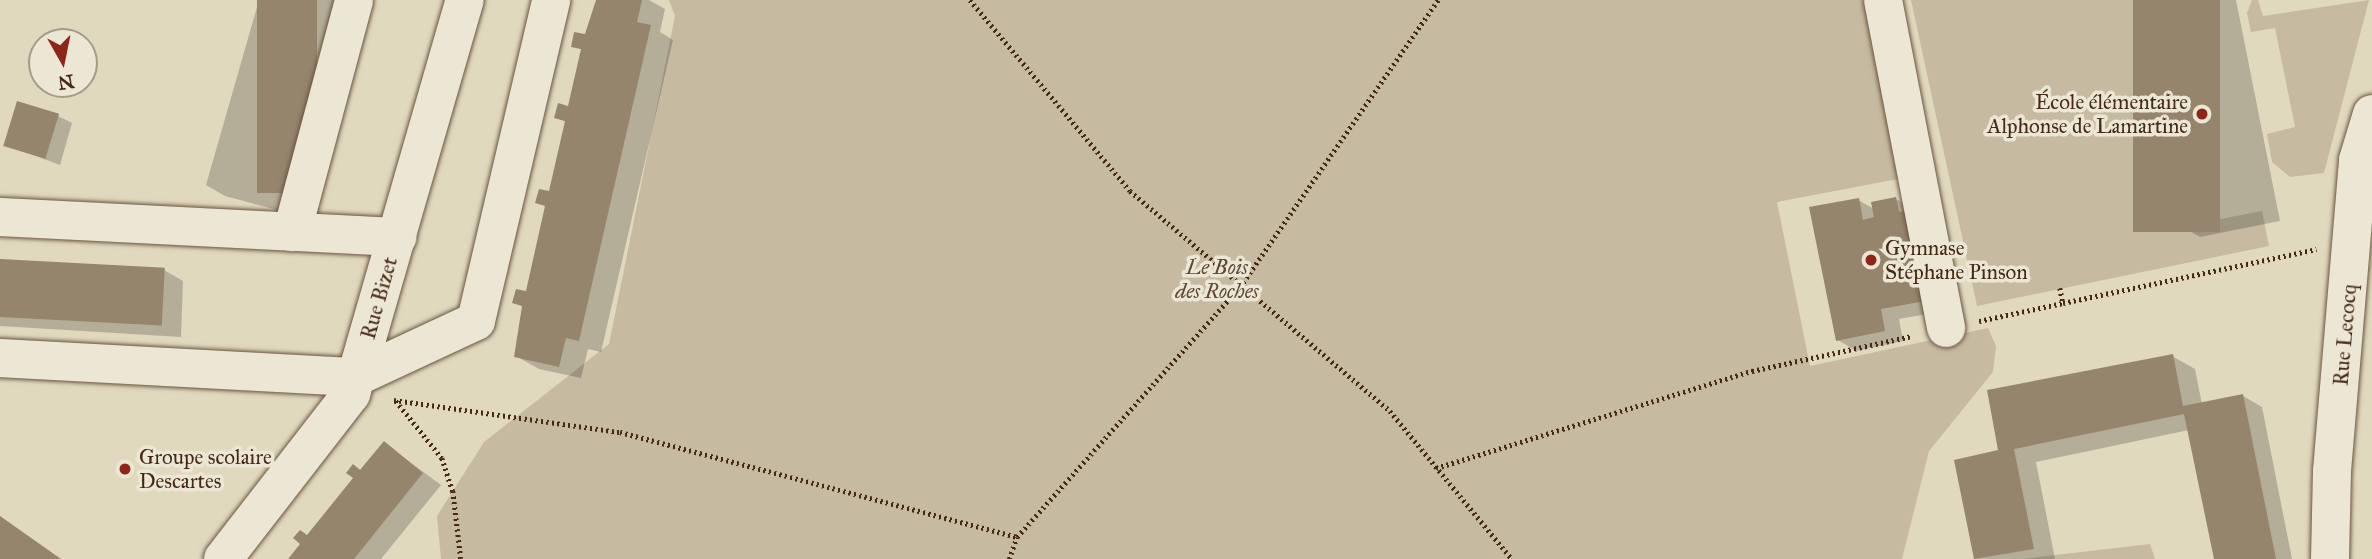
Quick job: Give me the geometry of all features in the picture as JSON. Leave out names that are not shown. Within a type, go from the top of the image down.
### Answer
[{"type":"street","points":[[292,232],[354,0]]},
{"type":"street","name":"Rue Bizet","points":[[223,559],[354,386],[465,0]]},
{"type":"street","points":[[0,358],[354,386],[476,321],[551,0]]},
{"type":"street","points":[[1883,0],[1947,328]]},
{"type":"street","name":"Rue Lecocq","points":[[2330,559],[2332,471],[2360,291],[2358,160],[2372,114]]},
{"type":"street","points":[[0,217],[397,237]]},
{"type":"path","points":[[970,0],[1130,191],[1240,287],[1390,411],[1512,559]]},
{"type":"path","points":[[1009,559],[1017,537],[1240,287],[1438,0]]},
{"type":"path","points":[[1436,468],[1752,371],[2298,255],[2316,249],[2320,236]]},
{"type":"path","points":[[2060,288],[2063,303]]},
{"type":"path","points":[[354,386],[395,400],[620,432],[1017,537]]},
{"type":"path","points":[[395,400],[442,458],[453,491],[461,559]]},
{"type":"green space","name":"Le Bois des Roches","points":[[669,0],[1865,0],[1898,179],[1777,202],[1810,366],[1988,328],[1996,346],[1993,372],[1929,451],[1902,559],[441,559],[437,516],[484,442],[609,344],[675,16]]},
{"type":"green space","points":[[1911,0],[2133,0],[2179,227],[2262,211],[2269,246],[1977,306]]},
{"type":"green space","points":[[2252,0],[2258,0],[2263,16],[2369,0],[2324,173],[2290,177],[2272,162],[2267,134],[2295,127],[2275,28],[2251,32],[2247,13]]},
{"type":"green space","points":[[2150,544],[2155,559],[2022,559]]},
{"type":"building","points":[[257,0],[317,0],[317,193],[257,193]]},
{"type":"building","points":[[596,0],[642,0],[637,22],[651,25],[579,341],[566,338],[559,367],[514,357],[522,306],[512,303],[516,289],[526,291],[545,206],[535,203],[539,189],[549,191],[565,121],[554,118],[558,103],[568,106],[581,49],[571,47],[574,32],[585,34]]},
{"type":"building","points":[[2133,0],[2220,0],[2220,232],[2133,232]]},
{"type":"building","points":[[17,101],[59,114],[45,159],[3,146]]},
{"type":"building","name":"Gymnase Stéphane Pinson","points":[[1896,197],[1899,212],[1913,209],[1931,300],[1881,309],[1885,331],[1836,341],[1809,207],[1859,198],[1863,220],[1874,217],[1871,202]]},
{"type":"building","points":[[0,259],[165,268],[162,326],[0,317]]},
{"type":"building","points":[[2173,354],[2183,406],[2243,394],[2276,559],[2214,559],[2184,414],[2014,449],[2034,549],[1974,559],[1954,460],[1998,450],[1987,390]]},
{"type":"building","points":[[384,441],[423,473],[354,559],[288,559],[300,544],[293,538],[300,530],[307,535],[353,478],[346,473],[353,464],[360,470]]},
{"type":"building","points":[[0,516],[61,559],[0,559]]},
{"type":"place","name":"École élémentaire Alphonse de Lamartine","points":[[2202,114]]},
{"type":"place","name":"Gymnase Stéphane Pinson","points":[[1871,260]]},
{"type":"place","name":"Groupe scolaire Descartes","points":[[125,469]]}]
